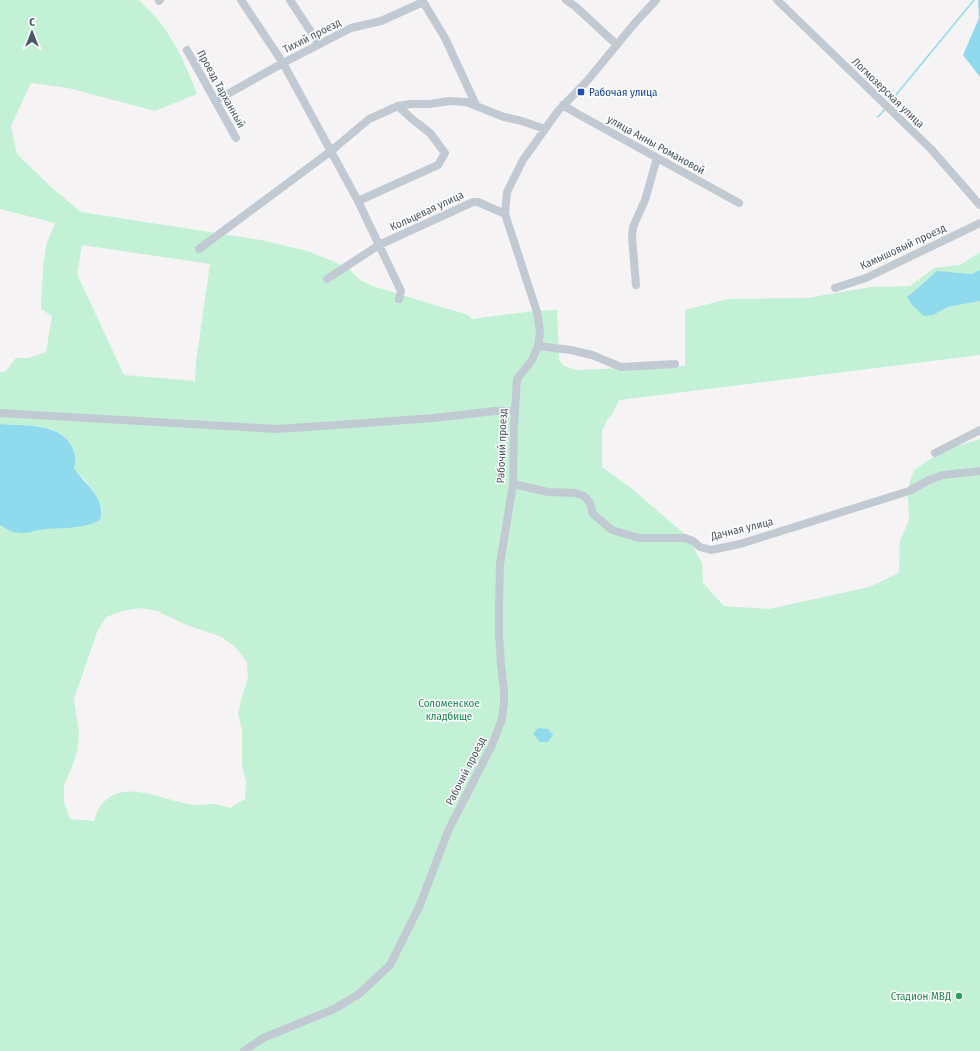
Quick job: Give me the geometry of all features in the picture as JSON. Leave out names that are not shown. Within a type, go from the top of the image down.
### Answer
[{"type":"street","points":[[241,0],[283,63],[358,200],[401,291],[399,299]]},
{"type":"street","points":[[290,0],[319,44]]},
{"type":"street","points":[[566,0],[576,7],[617,45]]},
{"type":"street","points":[[656,0],[587,80],[563,105],[523,160],[507,192],[505,214],[537,312],[540,332],[538,346],[572,350],[621,367],[675,364]]},
{"type":"street","name":"Логмозерская улица","points":[[777,0],[931,150],[980,205]]},
{"type":"street","points":[[423,1],[445,38],[476,105]]},
{"type":"street","name":"Тихий проезд","points":[[215,101],[283,63],[351,28],[381,21],[423,1]]},
{"type":"street","name":"Проезд Тарханный","points":[[187,50],[236,138]]},
{"type":"street","points":[[199,249],[331,151],[369,119],[398,106],[449,101],[466,102],[504,117],[522,121],[545,129]]},
{"type":"street","name":"улица Анны Романовой","points":[[563,105],[576,114],[739,203]]},
{"type":"street","points":[[358,200],[438,165],[445,153],[430,133],[398,106]]},
{"type":"street","points":[[636,285],[632,237],[633,227],[645,200],[656,158]]},
{"type":"street","name":"Кольцевая улица","points":[[327,279],[379,245],[473,202],[478,202],[505,214]]},
{"type":"street","name":"Камышовый проезд","points":[[835,288],[866,278],[980,223]]},
{"type":"street","name":"Рабочий проезд","points":[[244,1051],[263,1038],[334,1009],[359,994],[390,965],[420,905],[448,831],[492,744],[502,719],[504,691],[499,634],[500,564],[513,484],[517,379],[532,360],[538,346]]},
{"type":"street","points":[[0,413],[276,428],[433,418],[515,410]]},
{"type":"street","points":[[935,454],[980,430]]},
{"type":"street","name":"Дачная улица","points":[[513,484],[548,492],[574,492],[584,496],[590,503],[593,514],[612,530],[622,534],[639,538],[685,538],[693,541],[700,547],[711,550],[740,544],[909,491],[929,480],[943,475],[980,471]]},
{"type":"green space","name":"Соломенское кладбище","points":[[0,0],[138,0],[158,19],[174,42],[197,94],[155,111],[68,88],[31,83],[11,126],[17,154],[51,187],[81,212],[261,240],[307,251],[349,269],[360,280],[375,287],[468,315],[472,319],[534,311],[557,310],[559,360],[564,366],[576,370],[685,366],[685,310],[728,299],[807,298],[871,287],[910,286],[934,268],[960,265],[980,252],[980,270],[971,274],[954,273],[926,280],[910,294],[933,315],[948,307],[980,301],[980,355],[619,400],[602,431],[602,467],[631,488],[688,537],[702,563],[703,583],[724,606],[769,609],[869,587],[899,573],[900,541],[909,520],[909,484],[914,470],[930,459],[954,447],[980,439],[980,1051],[0,1051],[0,525],[14,532],[30,532],[102,512],[98,500],[92,490],[74,468],[74,453],[69,442],[62,434],[39,427],[0,424],[0,372],[5,372],[16,358],[28,358],[46,352],[52,316],[41,309],[43,268],[46,245],[55,223],[0,209]],"holes":[[[82,245],[210,264],[196,362],[195,381],[124,375],[77,274]],[[140,608],[157,611],[189,626],[222,637],[236,648],[247,662],[248,679],[238,713],[242,730],[242,765],[246,781],[245,799],[230,808],[214,804],[194,805],[146,793],[122,792],[111,796],[102,804],[94,821],[70,819],[64,802],[64,785],[77,752],[79,734],[74,699],[97,632],[106,617],[123,611]]]},
{"type":"water","points":[[978,0],[980,0],[980,77],[963,55],[979,18]]},
{"type":"water","points":[[980,270],[980,301],[948,307],[933,315],[924,316],[913,306],[907,297],[937,271],[971,274]]},
{"type":"water","points":[[0,424],[45,428],[55,431],[64,437],[71,445],[75,456],[74,468],[97,498],[101,512],[100,520],[78,527],[39,530],[25,533],[12,532],[0,525]]},
{"type":"water","points":[[538,728],[548,729],[553,735],[548,742],[540,742],[533,734]]},
{"type":"waterway","points":[[891,101],[974,0]]},
{"type":"waterway","points":[[878,117],[885,109]]},
{"type":"place","name":"Рабочая улица","points":[[581,92]]},
{"type":"place","name":"Стадион МВД","points":[[959,996]]}]
